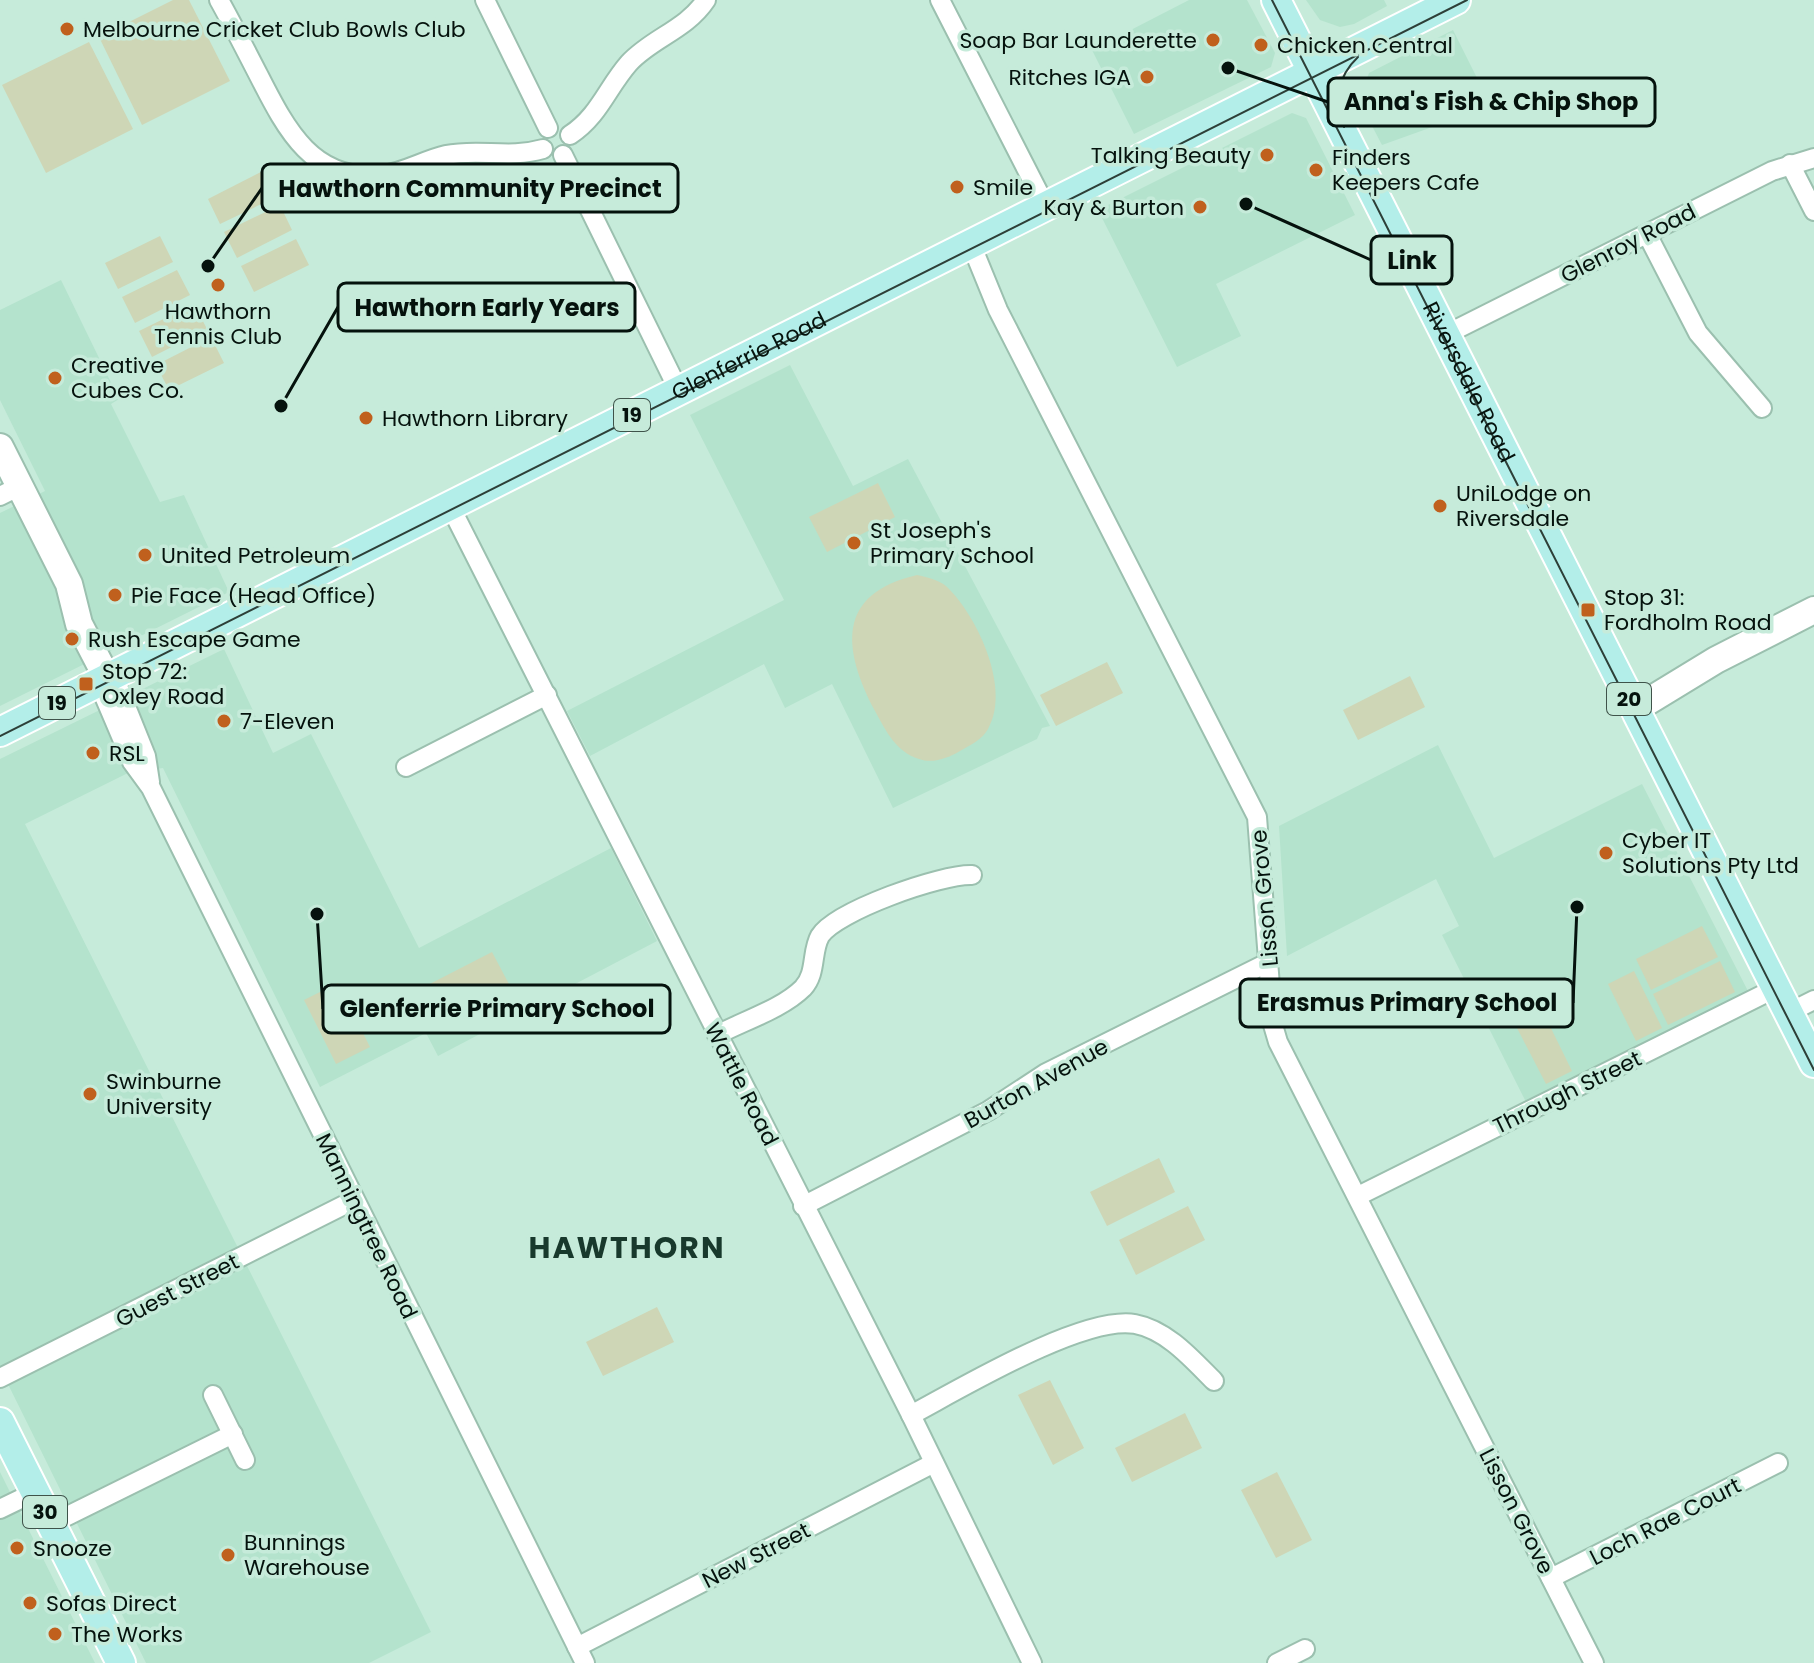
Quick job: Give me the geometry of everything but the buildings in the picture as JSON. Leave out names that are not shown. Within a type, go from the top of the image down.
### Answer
[{"type":"main road","name":"Riversdale Road","points":[[1276,0],[1814,1063]]},
{"type":"main road","name":"Glenferrie Road","points":[[0,732],[1456,0]]},
{"type":"main road","name":"30","points":[[0,1422],[121,1663]]},
{"type":"street","points":[[219,0],[290,135],[315,160],[329,168],[348,174],[384,175],[450,154],[521,156],[543,149]]},
{"type":"street","points":[[485,0],[548,128]]},
{"type":"street","points":[[570,135],[588,124],[631,61],[683,27],[706,0]]},
{"type":"street","points":[[940,0],[1046,207]]},
{"type":"street","points":[[563,127],[570,135],[570,149],[563,155],[549,155],[543,149],[542,135],[548,128],[563,127]]},
{"type":"street","points":[[563,155],[679,391]]},
{"type":"street","name":"Glenroy Road","points":[[1445,335],[1790,164],[1814,158]]},
{"type":"street","points":[[1790,164],[1814,211]]},
{"type":"street","points":[[1647,234],[1698,333],[1762,408]]},
{"type":"street","name":"Lisson Grove","points":[[966,247],[1257,817],[1278,1042],[1594,1663]]},
{"type":"street","points":[[0,447],[10,491],[69,584],[79,624],[110,676]]},
{"type":"street","name":"Wattle Road","points":[[450,506],[911,1415],[1032,1663]]},
{"type":"street","points":[[1630,702],[1814,610]]},
{"type":"street","name":"Manningtree Road","points":[[110,676],[146,756],[151,788],[581,1655]]},
{"type":"street","points":[[406,767],[547,695]]},
{"type":"street","points":[[717,1035],[799,992],[810,979],[819,938],[830,927],[903,890],[946,876],[972,875]]},
{"type":"street","name":"Burton Avenue","points":[[803,1206],[988,1111],[1046,1073],[1269,962]]},
{"type":"street","name":"Through Street","points":[[1358,1196],[1782,1000],[1814,1000]]},
{"type":"street","name":"Guest Street","points":[[0,1378],[354,1200]]},
{"type":"street","points":[[911,1415],[1064,1337],[1098,1325],[1116,1323],[1146,1327],[1178,1346],[1214,1381]]},
{"type":"street","points":[[213,1395],[245,1460]]},
{"type":"street","points":[[51,1524],[233,1434]]},
{"type":"street","name":"New Street","points":[[581,1655],[934,1463]]},
{"type":"street","name":"Loch Rae Court","points":[[1551,1578],[1778,1463]]},
{"type":"street","points":[[0,1509],[35,1492]]},
{"type":"street","points":[[1277,1663],[1305,1649]]},
{"type":"shaded area","points":[[173,0],[189,0],[230,81],[142,125],[99,37]]},
{"type":"shaded area","points":[[1189,0],[1247,0],[1275,53],[1271,67],[1134,134],[1092,50]]},
{"type":"shaded area","points":[[1306,0],[1384,0],[1387,6],[1354,24],[1340,27],[1320,20]]},
{"type":"shaded area","points":[[1453,30],[1491,106],[1382,145],[1359,101],[1369,73]]},
{"type":"shaded area","points":[[89,42],[133,129],[46,173],[2,85]]},
{"type":"shaded area","points":[[1292,113],[1306,118],[1355,215],[1216,284],[1241,336],[1177,367],[1098,210]]},
{"type":"shaded area","points":[[263,171],[276,197],[220,224],[208,199]]},
{"type":"shaded area","points":[[280,205],[292,230],[237,258],[224,232]]},
{"type":"shaded area","points":[[160,236],[173,262],[118,289],[105,263]]},
{"type":"shaded area","points":[[296,239],[309,265],[254,292],[241,266]]},
{"type":"shaded area","points":[[177,270],[190,295],[135,323],[122,297]]},
{"type":"shaded area","points":[[61,280],[119,399],[111,404],[160,502],[184,495],[229,592],[0,706],[0,513],[45,491],[0,400],[0,310]]},
{"type":"shaded area","points":[[194,304],[207,329],[152,357],[139,331]]},
{"type":"shaded area","points":[[211,337],[224,363],[169,390],[156,365]]},
{"type":"shaded area","name":"St Joseph's Primary School","points":[[790,365],[853,486],[908,459],[1050,726],[1042,728],[1037,739],[893,808],[832,684],[785,708],[764,664],[590,756],[567,711],[784,600],[690,415]]},
{"type":"shaded area","points":[[878,483],[895,517],[827,552],[809,517]]},
{"type":"shaded area","points":[[917,575],[947,587],[961,603],[981,637],[994,676],[996,695],[994,713],[983,736],[955,754],[935,761],[911,756],[892,740],[864,688],[853,646],[853,627],[859,610],[871,596],[890,584]]},
{"type":"shaded area","points":[[224,649],[273,753],[311,734],[419,948],[611,848],[657,941],[438,1056],[426,1033],[320,1087],[163,768],[128,773],[25,824],[431,1632],[369,1663],[146,1663],[0,1368],[0,759]]},
{"type":"shaded area","points":[[1107,662],[1123,693],[1056,726],[1040,695]]},
{"type":"shaded area","points":[[1410,676],[1425,707],[1358,740],[1343,710]]},
{"type":"shaded area","points":[[1438,745],[1494,858],[1642,784],[1749,993],[1526,1102],[1442,935],[1459,926],[1436,879],[1287,956],[1279,826]]},
{"type":"shaded area","points":[[1702,926],[1718,957],[1651,990],[1636,959]]},
{"type":"shaded area","points":[[492,952],[511,988],[439,1026],[420,989]]},
{"type":"shaded area","points":[[1720,961],[1735,992],[1668,1025],[1653,994]]},
{"type":"shaded area","points":[[1634,971],[1662,1028],[1636,1041],[1608,984]]},
{"type":"shaded area","points":[[338,983],[370,1047],[336,1064],[304,1000]]},
{"type":"shaded area","points":[[1544,1014],[1572,1071],[1546,1084],[1517,1028]]},
{"type":"shaded area","points":[[1159,1158],[1175,1192],[1107,1226],[1090,1192]]},
{"type":"shaded area","points":[[1188,1206],[1205,1240],[1136,1275],[1119,1240]]},
{"type":"shaded area","points":[[657,1307],[674,1342],[603,1376],[586,1342]]},
{"type":"shaded area","points":[[1050,1380],[1084,1448],[1053,1465],[1018,1395]]},
{"type":"shaded area","points":[[1185,1413],[1202,1448],[1132,1482],[1115,1448]]},
{"type":"shaded area","points":[[0,1472],[95,1663],[0,1663]]},
{"type":"shaded area","points":[[1277,1472],[1312,1540],[1276,1558],[1241,1490]]},
{"type":"tram line","points":[[1272,0],[1814,1070]]},
{"type":"tram line","points":[[0,736],[1467,0]]},
{"type":"tram line","points":[[1344,127],[1339,108],[1339,90],[1346,73],[1358,57]]},
{"type":"place","name":"Melbourne Cricket Club Bowls Club","points":[[67,29]]},
{"type":"place","name":"Soap Bar Launderette","points":[[1213,40]]},
{"type":"place","name":"Chicken Central","points":[[1261,45]]},
{"type":"place","name":"Anna's Fish & Chip Shop","points":[[1228,68]]},
{"type":"place","name":"Ritches IGA","points":[[1147,77]]},
{"type":"place","name":"Talking Beauty","points":[[1267,155]]},
{"type":"place","name":"Finders Keepers Cafe","points":[[1316,170]]},
{"type":"place","name":"Smile","points":[[957,187]]},
{"type":"place","name":"Link","points":[[1246,204]]},
{"type":"place","name":"Kay & Burton","points":[[1200,207]]},
{"type":"place","name":"Hawthorn Community Precinct","points":[[208,266]]},
{"type":"place","name":"Hawthorn Tennis Club","points":[[218,285]]},
{"type":"place","name":"Creative Cubes Co.","points":[[55,378]]},
{"type":"place","name":"Hawthorn Early Years","points":[[281,406]]},
{"type":"place","name":"Hawthorn Library","points":[[366,418]]},
{"type":"place","name":"UniLodge on Riversdale","points":[[1440,506]]},
{"type":"place","name":"St Joseph's Primary School","points":[[854,543]]},
{"type":"place","name":"United Petroleum","points":[[145,555]]},
{"type":"place","name":"Pie Face (Head Office)","points":[[115,595]]},
{"type":"place","name":"Stop 31: Fordholm Road","points":[[1588,610]]},
{"type":"place","name":"Rush Escape Game","points":[[72,639]]},
{"type":"place","name":"Stop 72: Oxley Road","points":[[86,684]]},
{"type":"place","name":"7-Eleven","points":[[224,721]]},
{"type":"place","name":"RSL","points":[[93,753]]},
{"type":"place","name":"Cyber IT Solutions Pty Ltd","points":[[1606,853]]},
{"type":"place","name":"Erasmus Primary School","points":[[1577,907]]},
{"type":"place","name":"Glenferrie Primary School","points":[[317,914]]},
{"type":"place","name":"Swinburne University","points":[[90,1094]]},
{"type":"place","name":"Snooze","points":[[17,1548]]},
{"type":"place","name":"Bunnings Warehouse","points":[[228,1555]]},
{"type":"place","name":"Sofas Direct","points":[[30,1603]]},
{"type":"place","name":"The Works","points":[[55,1634]]},
{"type":"district","name":"HAWTHORN","points":[[627,1248]]}]
